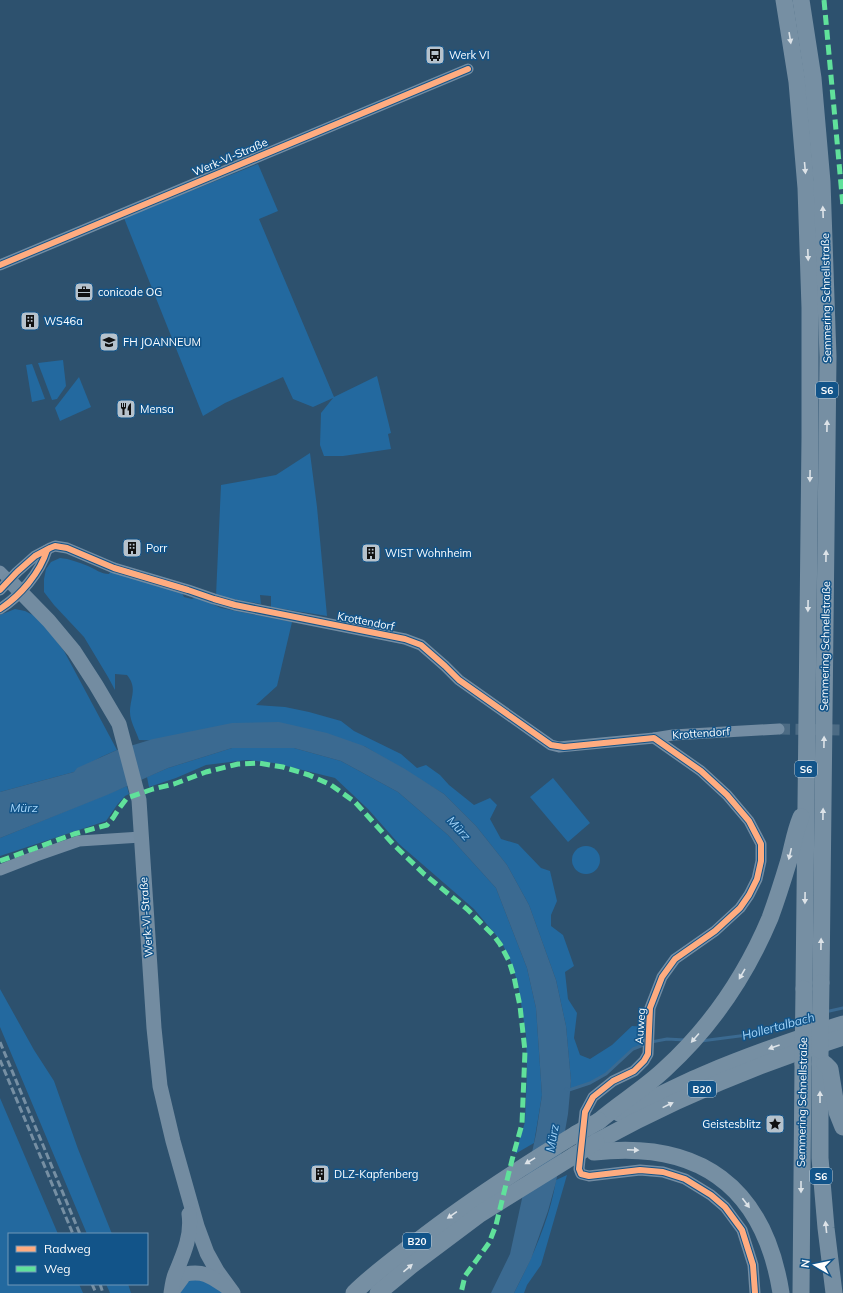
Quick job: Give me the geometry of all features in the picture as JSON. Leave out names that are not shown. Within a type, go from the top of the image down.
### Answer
[{"type":"highway","name":"Semmering Schnellstraße","points":[[784,0],[797,82],[806,188],[810,300],[810,445],[801,1293]]},
{"type":"highway","name":"Semmering Schnellstraße","points":[[801,0],[813,78],[822,182],[828,357],[821,983],[814,1046],[820,1158],[826,1228],[834,1293]]},
{"type":"highway","points":[[599,1121],[664,1070],[682,1052],[708,1023],[737,983],[760,940],[781,887],[795,832],[806,804]]},
{"type":"highway","points":[[814,1046],[843,1024]]},
{"type":"highway","points":[[814,1046],[843,1037]]},
{"type":"highway","points":[[814,1046],[830,1069],[837,1112],[843,1127]]},
{"type":"highway","name":"B20","points":[[354,1293],[402,1253],[484,1193],[525,1165],[599,1121],[705,1074],[754,1055],[814,1046]]},
{"type":"highway","name":"B20","points":[[378,1293],[412,1265],[480,1214],[575,1155],[595,1147],[639,1119],[710,1086],[758,1066],[814,1046]]},
{"type":"highway","points":[[595,1147],[654,1152],[680,1158],[706,1168],[722,1178],[735,1190],[755,1216],[766,1236],[778,1274],[781,1293]]},
{"type":"main road","name":"Werk-VI-Straße","points":[[3,580],[21,592],[74,650],[119,724],[139,800],[154,1028],[160,1086],[173,1141],[197,1226],[207,1253],[231,1292]]},
{"type":"main road","points":[[171,1293],[175,1273],[188,1240],[190,1223],[187,1189]]},
{"type":"main road","points":[[171,1293],[185,1274],[203,1260],[207,1253],[198,1250],[189,1252],[182,1258]]},
{"type":"main road","points":[[185,1274],[201,1273],[215,1280],[231,1292]]},
{"type":"street","name":"Werk-VI-Straße","points":[[0,265],[468,69]]},
{"type":"street","name":"Krottendorf","points":[[48,549],[61,547],[67,548],[114,568],[214,599],[250,608],[405,639],[421,645],[459,680],[551,745],[564,747],[673,735],[779,729]]},
{"type":"street","points":[[3,580],[35,556],[48,549]]},
{"type":"street","points":[[0,609],[21,592],[38,570],[48,549]]},
{"type":"street","name":"Auweg","points":[[654,738],[701,770],[727,795],[749,821],[761,844],[761,861],[756,879],[749,895],[740,908],[715,931],[675,959],[662,977],[650,1008],[648,1054],[644,1061],[634,1071],[613,1081],[593,1097],[585,1112],[579,1168],[580,1174],[589,1176],[640,1170],[663,1172],[685,1179],[711,1195],[725,1207],[742,1230],[753,1265],[755,1293]]},
{"type":"street","points":[[0,870],[79,841],[141,837]]},
{"type":"shaded area","points":[[258,164],[278,211],[259,219],[334,397],[377,376],[391,433],[388,434],[391,449],[343,456],[324,456],[320,445],[321,413],[333,398],[313,407],[293,399],[283,377],[225,403],[203,416],[124,218]]},
{"type":"shaded area","points":[[63,360],[66,386],[57,399],[52,400],[38,363]]},
{"type":"shaded area","points":[[32,364],[45,399],[32,402],[26,365]]},
{"type":"shaded area","points":[[79,377],[91,407],[60,421],[55,408]]},
{"type":"shaded area","points":[[310,453],[317,507],[327,616],[271,607],[271,596],[260,595],[261,604],[216,596],[221,485],[276,475]]},
{"type":"shaded area","points":[[60,558],[77,562],[103,573],[109,574],[111,570],[181,591],[184,597],[192,599],[196,597],[221,608],[292,622],[277,686],[256,705],[285,707],[341,721],[354,731],[401,754],[417,768],[426,765],[440,775],[449,785],[474,805],[490,798],[497,805],[490,819],[501,839],[518,844],[541,868],[550,871],[557,901],[551,915],[551,926],[563,935],[574,966],[565,972],[568,999],[577,1013],[574,1038],[580,1055],[590,1059],[612,1045],[632,1026],[649,1027],[648,1043],[633,1049],[606,1074],[590,1083],[570,1089],[571,1081],[566,1026],[556,980],[529,905],[507,865],[476,826],[444,794],[364,746],[139,740],[130,715],[133,689],[127,675],[115,674],[115,690],[84,637],[44,592],[46,569],[51,562]]},
{"type":"shaded area","points":[[15,609],[25,611],[39,618],[64,651],[117,750],[74,772],[0,792],[0,615]]},
{"type":"shaded area","points":[[232,748],[294,748],[341,761],[398,792],[448,835],[496,888],[527,968],[536,1008],[542,1095],[534,1143],[515,1154],[525,1122],[527,1071],[526,1035],[518,984],[511,962],[501,941],[474,909],[399,844],[368,809],[335,778],[274,763],[247,760],[206,765],[176,778],[149,787],[147,777],[168,768]]},
{"type":"shaded area","points":[[553,778],[590,823],[568,842],[530,797]]},
{"type":"shaded area","points":[[127,786],[129,794],[125,796],[117,805],[106,821],[0,856],[0,838]]},
{"type":"shaded area","points":[[586,846],[596,850],[600,860],[596,870],[586,874],[576,870],[572,860],[576,850]]},
{"type":"shaded area","points":[[0,989],[34,1050],[54,1081],[78,1149],[112,1233],[87,1233],[0,1027]]},
{"type":"shaded area","points":[[0,1098],[58,1233],[8,1233],[8,1285],[79,1285],[83,1293],[0,1293]]},
{"type":"shaded area","points":[[567,1175],[541,1265],[527,1285],[524,1293],[514,1293],[540,1238],[556,1180]]},
{"type":"shaded area","points":[[196,1277],[211,1282],[224,1293],[178,1293],[187,1281]]},
{"type":"shaded area","points":[[106,1285],[128,1285],[131,1293],[110,1293]]},
{"type":"water","name":"Mürz","points":[[279,722],[327,733],[364,746],[405,769],[444,794],[476,826],[507,865],[529,905],[556,980],[566,1026],[571,1081],[568,1114],[556,1182],[548,1211],[531,1259],[514,1293],[491,1293],[510,1254],[536,1134],[542,1095],[536,1008],[527,968],[496,888],[448,835],[398,792],[341,761],[294,748],[232,748],[168,768],[107,795],[0,838],[0,792],[74,772],[77,768],[117,750],[153,739],[232,723]]},
{"type":"waterway","name":"Hollertalbach","points":[[825,1012],[843,1008]]},
{"type":"waterway","name":"Hollertalbach","points":[[701,1041],[755,1034],[799,1020]]},
{"type":"waterway","name":"Hollertalbach","points":[[651,1042],[667,1039],[685,1040]]},
{"type":"waterway","name":"Hollertalbach","points":[[566,1089],[569,1090],[590,1083],[606,1074],[633,1049],[646,1044]]},
{"type":"tunnel","points":[[779,729],[843,730]]},
{"type":"railway","points":[[0,1042],[80,1233]]},
{"type":"railway","points":[[0,1060],[73,1233]]},
{"type":"railway","points":[[92,1285],[96,1293]]},
{"type":"railway","points":[[100,1285],[103,1293]]},
{"type":"marked path","points":[[824,0],[843,206]]},
{"type":"marked path","points":[[0,861],[74,834],[107,825],[127,798],[153,789],[174,784],[206,772],[238,764],[258,763],[283,767],[309,775],[331,785],[355,802],[393,844],[424,874],[467,909],[494,936],[509,961],[514,977],[520,1006],[525,1051],[522,1124],[496,1225],[489,1243],[465,1276],[461,1293]]},
{"type":"cycle path","points":[[0,265],[468,69]]},
{"type":"cycle path","points":[[0,590],[35,556],[55,546],[67,548],[114,568],[235,605],[405,639],[421,645],[459,680],[551,745],[564,747],[654,738],[701,771],[727,795],[749,821],[761,844],[761,861],[757,879],[740,908],[715,931],[675,959],[662,977],[650,1008],[648,1054],[644,1061],[634,1071],[613,1081],[593,1097],[585,1112],[579,1169],[581,1174],[589,1176],[640,1170],[663,1172],[685,1179],[711,1195],[725,1207],[742,1230],[753,1265],[755,1293]]},
{"type":"cycle path","points":[[0,609],[22,591],[40,567],[47,550]]},
{"type":"place","name":"Werk VI","points":[[435,55]]},
{"type":"place","name":"conicode OG","points":[[84,292]]},
{"type":"place","name":"WS46a","points":[[30,321]]},
{"type":"place","name":"FH JOANNEUM","points":[[109,342]]},
{"type":"place","name":"Mensa","points":[[126,409]]},
{"type":"place","name":"Porr","points":[[132,548]]},
{"type":"place","name":"WIST Wohnheim","points":[[371,553]]},
{"type":"place","name":"Geistesblitz","points":[[775,1124]]},
{"type":"place","name":"DLZ-Kapfenberg","points":[[320,1174]]}]
